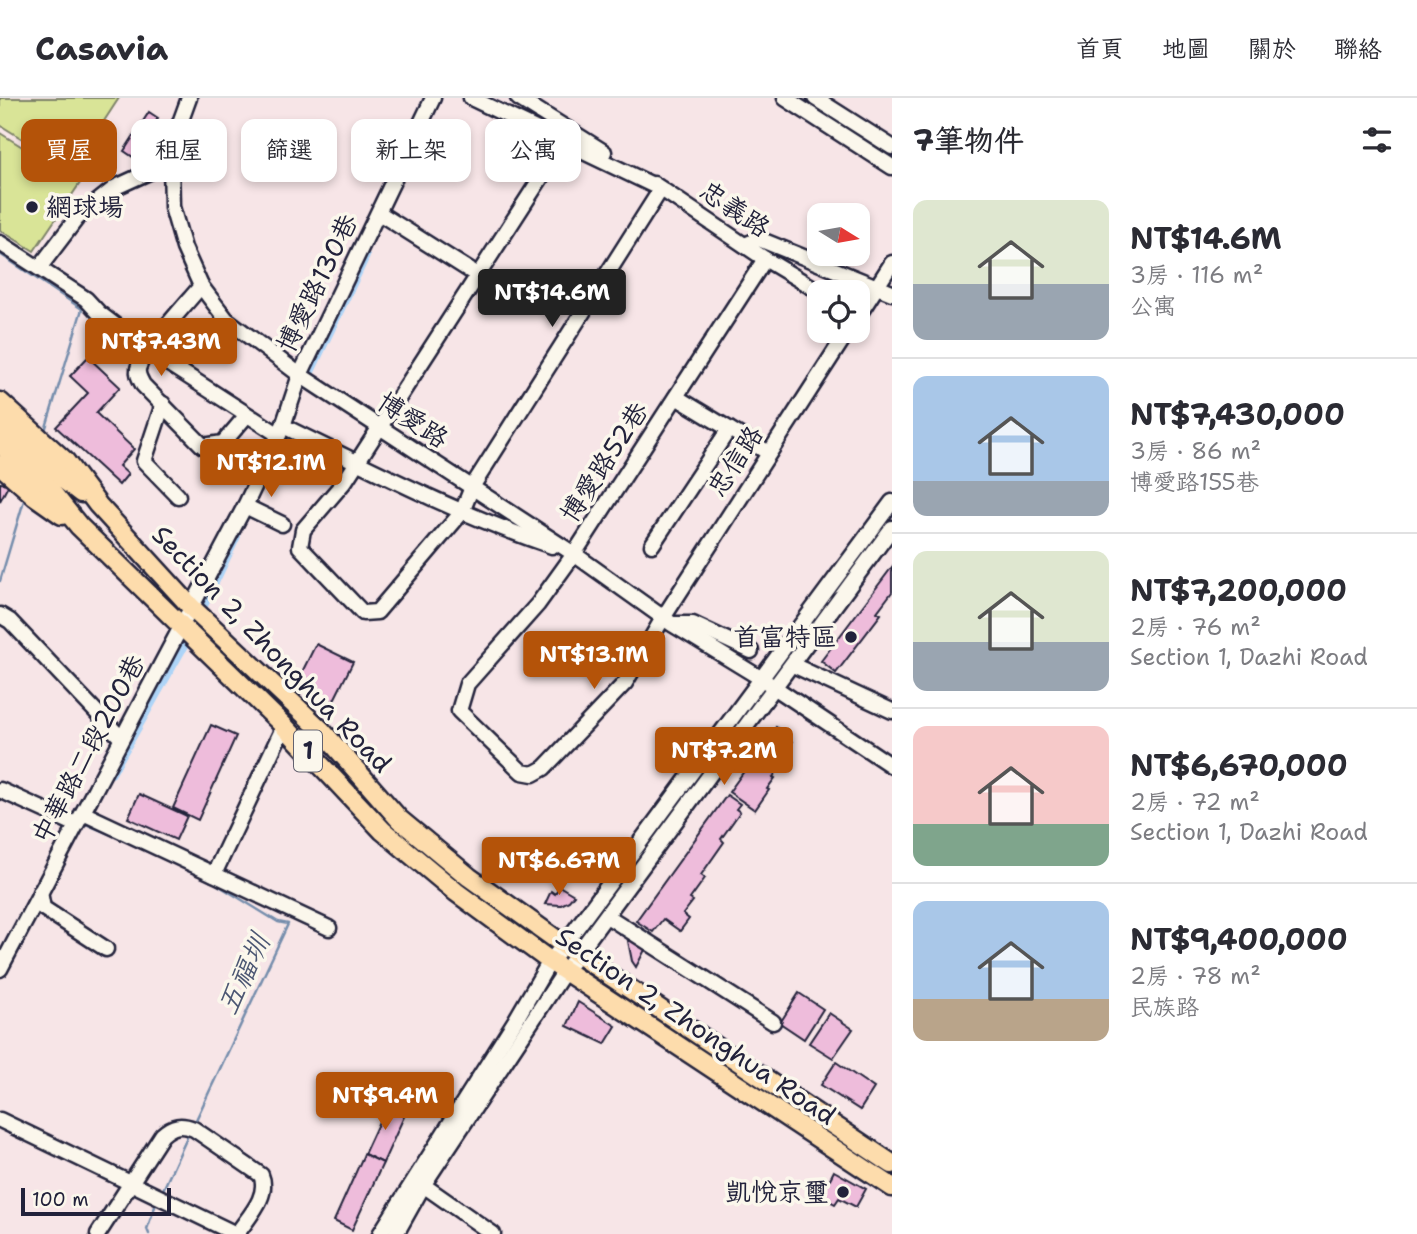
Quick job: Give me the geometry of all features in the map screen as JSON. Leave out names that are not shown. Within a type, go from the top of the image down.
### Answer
[{"type":"main road","name":"Section 2, Zhonghua Road","points":[[0,402],[65,461],[98,505],[192,608],[321,730],[399,819],[469,877],[571,950],[892,1164]]},
{"type":"main road","name":"1","points":[[0,423],[50,479]]},
{"type":"main road","name":"1","points":[[0,444],[50,479]]},
{"type":"main road","name":"Section 2, Zhonghua Road","points":[[0,466],[35,496],[79,526],[284,726],[383,831],[456,892],[557,966],[892,1188]]},
{"type":"main road","name":"Section 2, Zhonghua Road","points":[[50,479],[98,505]]},
{"type":"main road","name":"Section 2, Zhonghua Road","points":[[50,479],[79,526]]},
{"type":"street","name":"博愛路","points":[[181,119],[189,98]]},
{"type":"street","name":"博愛路130巷","points":[[245,506],[281,430],[300,375],[433,98]]},
{"type":"street","points":[[471,98],[515,119]]},
{"type":"street","name":"忠義路","points":[[518,98],[538,103],[765,259],[807,284]]},
{"type":"street","points":[[785,98],[892,167]]},
{"type":"street","points":[[815,98],[892,147]]},
{"type":"street","points":[[538,182],[345,481],[303,530],[300,547],[363,612],[377,612],[462,512],[472,487],[662,189],[581,150]]},
{"type":"street","points":[[39,268],[77,218],[116,187],[131,180]]},
{"type":"street","name":"博愛路","points":[[171,182],[172,207],[184,248],[201,286],[226,319],[300,375],[574,554],[667,621],[762,678],[892,766]]},
{"type":"street","points":[[379,213],[473,280]]},
{"type":"street","points":[[745,245],[759,239],[892,293]]},
{"type":"street","points":[[0,243],[86,299],[99,313],[149,351],[247,415],[504,530],[574,554]]},
{"type":"street","name":"博愛路52巷","points":[[533,774],[522,772],[460,711],[467,684],[538,604],[574,554],[765,259]]},
{"type":"street","points":[[870,297],[892,263]]},
{"type":"street","points":[[201,286],[149,351],[139,366],[138,374],[143,384],[203,446],[223,443],[247,415]]},
{"type":"street","name":"忠信路","points":[[533,774],[544,768],[625,683],[667,621],[769,453],[840,343]]},
{"type":"street","points":[[676,397],[769,453]]},
{"type":"street","points":[[163,404],[144,461],[178,496]]},
{"type":"street","points":[[652,545],[729,429]]},
{"type":"street","points":[[571,950],[762,678],[892,502]]},
{"type":"street","points":[[245,506],[282,524]]},
{"type":"street","name":"中華路二段200巷","points":[[0,969],[245,506]]},
{"type":"street","points":[[380,1234],[419,1182],[557,966],[607,916],[892,528]]},
{"type":"street","points":[[0,615],[10,621],[121,738]]},
{"type":"street","points":[[667,621],[693,624],[751,651]]},
{"type":"street","points":[[793,665],[892,711]]},
{"type":"street","points":[[214,874],[284,726]]},
{"type":"street","points":[[0,790],[214,874],[329,928]]},
{"type":"street","points":[[40,892],[43,908],[106,949]]},
{"type":"street","points":[[607,916],[773,1022]]},
{"type":"street","points":[[0,1121],[131,1183],[237,1234],[262,1195],[264,1181],[256,1171],[191,1128],[175,1126],[162,1135],[131,1183],[98,1234]]},
{"type":"street","points":[[396,1234],[419,1182]]},
{"type":"street","points":[[419,1182],[493,1234]]},
{"type":"green space","points":[[0,98],[119,98],[105,119],[21,119],[21,138],[0,125]]},
{"type":"green space","name":"網球場","points":[[0,133],[21,146],[21,182],[80,183],[34,251],[0,230]]},
{"type":"building","points":[[149,112],[158,118],[157,119],[145,119]]},
{"type":"building","points":[[131,140],[131,156],[124,151]]},
{"type":"building","points":[[88,357],[120,387],[96,413],[134,449],[119,466],[128,474],[119,485],[56,427],[88,393],[70,376]]},
{"type":"building","points":[[0,483],[9,484],[0,501]]},
{"type":"building","name":"首富特區","points":[[892,567],[892,592],[877,612],[881,614],[836,673],[821,661]]},
{"type":"building","points":[[316,644],[353,662],[333,702],[296,684]]},
{"type":"building","points":[[211,725],[236,736],[198,820],[173,808]]},
{"type":"building","points":[[776,727],[792,742],[778,765],[780,767],[767,789],[769,790],[755,810],[729,792]]},
{"type":"building","points":[[139,794],[187,816],[176,840],[128,818]]},
{"type":"building","points":[[727,795],[740,804],[736,809],[740,812],[721,839],[724,842],[701,875],[705,878],[683,914],[689,919],[680,931],[663,919],[653,932],[636,921]]},
{"type":"building","points":[[559,886],[574,895],[561,905],[545,904],[551,891],[555,894]]},
{"type":"building","points":[[627,936],[647,946],[636,967],[632,961]]},
{"type":"building","points":[[799,993],[823,1009],[804,1039],[780,1023]]},
{"type":"building","points":[[578,1002],[616,1026],[605,1044],[567,1026]]},
{"type":"building","points":[[829,1013],[853,1029],[833,1058],[809,1043]]},
{"type":"building","points":[[836,1062],[874,1088],[860,1110],[821,1085]]},
{"type":"building","points":[[388,1102],[407,1110],[383,1163],[364,1154]]},
{"type":"building","points":[[364,1154],[383,1163],[352,1230],[334,1221]]},
{"type":"building","name":"凱悅京璽","points":[[834,1171],[866,1189],[856,1207],[839,1198],[835,1204],[821,1196]]},
{"type":"waterway","points":[[0,254],[82,309],[44,434]]},
{"type":"waterway","points":[[304,384],[365,256]]},
{"type":"waterway","points":[[0,581],[25,497]]},
{"type":"waterway","points":[[111,773],[187,639],[236,536]]},
{"type":"waterway","name":"五福圳","points":[[87,822],[86,824],[145,849]]},
{"type":"waterway","name":"五福圳","points":[[195,1122],[288,924],[278,922],[208,879]]},
{"type":"waterway","name":"五福圳","points":[[162,1192],[190,1131]]},
{"type":"waterway","name":"五福圳","points":[[149,1234],[147,1229],[157,1201]]},
{"type":"place","name":"網球場","points":[[32,207]]},
{"type":"place","name":"首富特區","points":[[851,637]]},
{"type":"place","name":"凱悅京璽","points":[[843,1192]]}]
